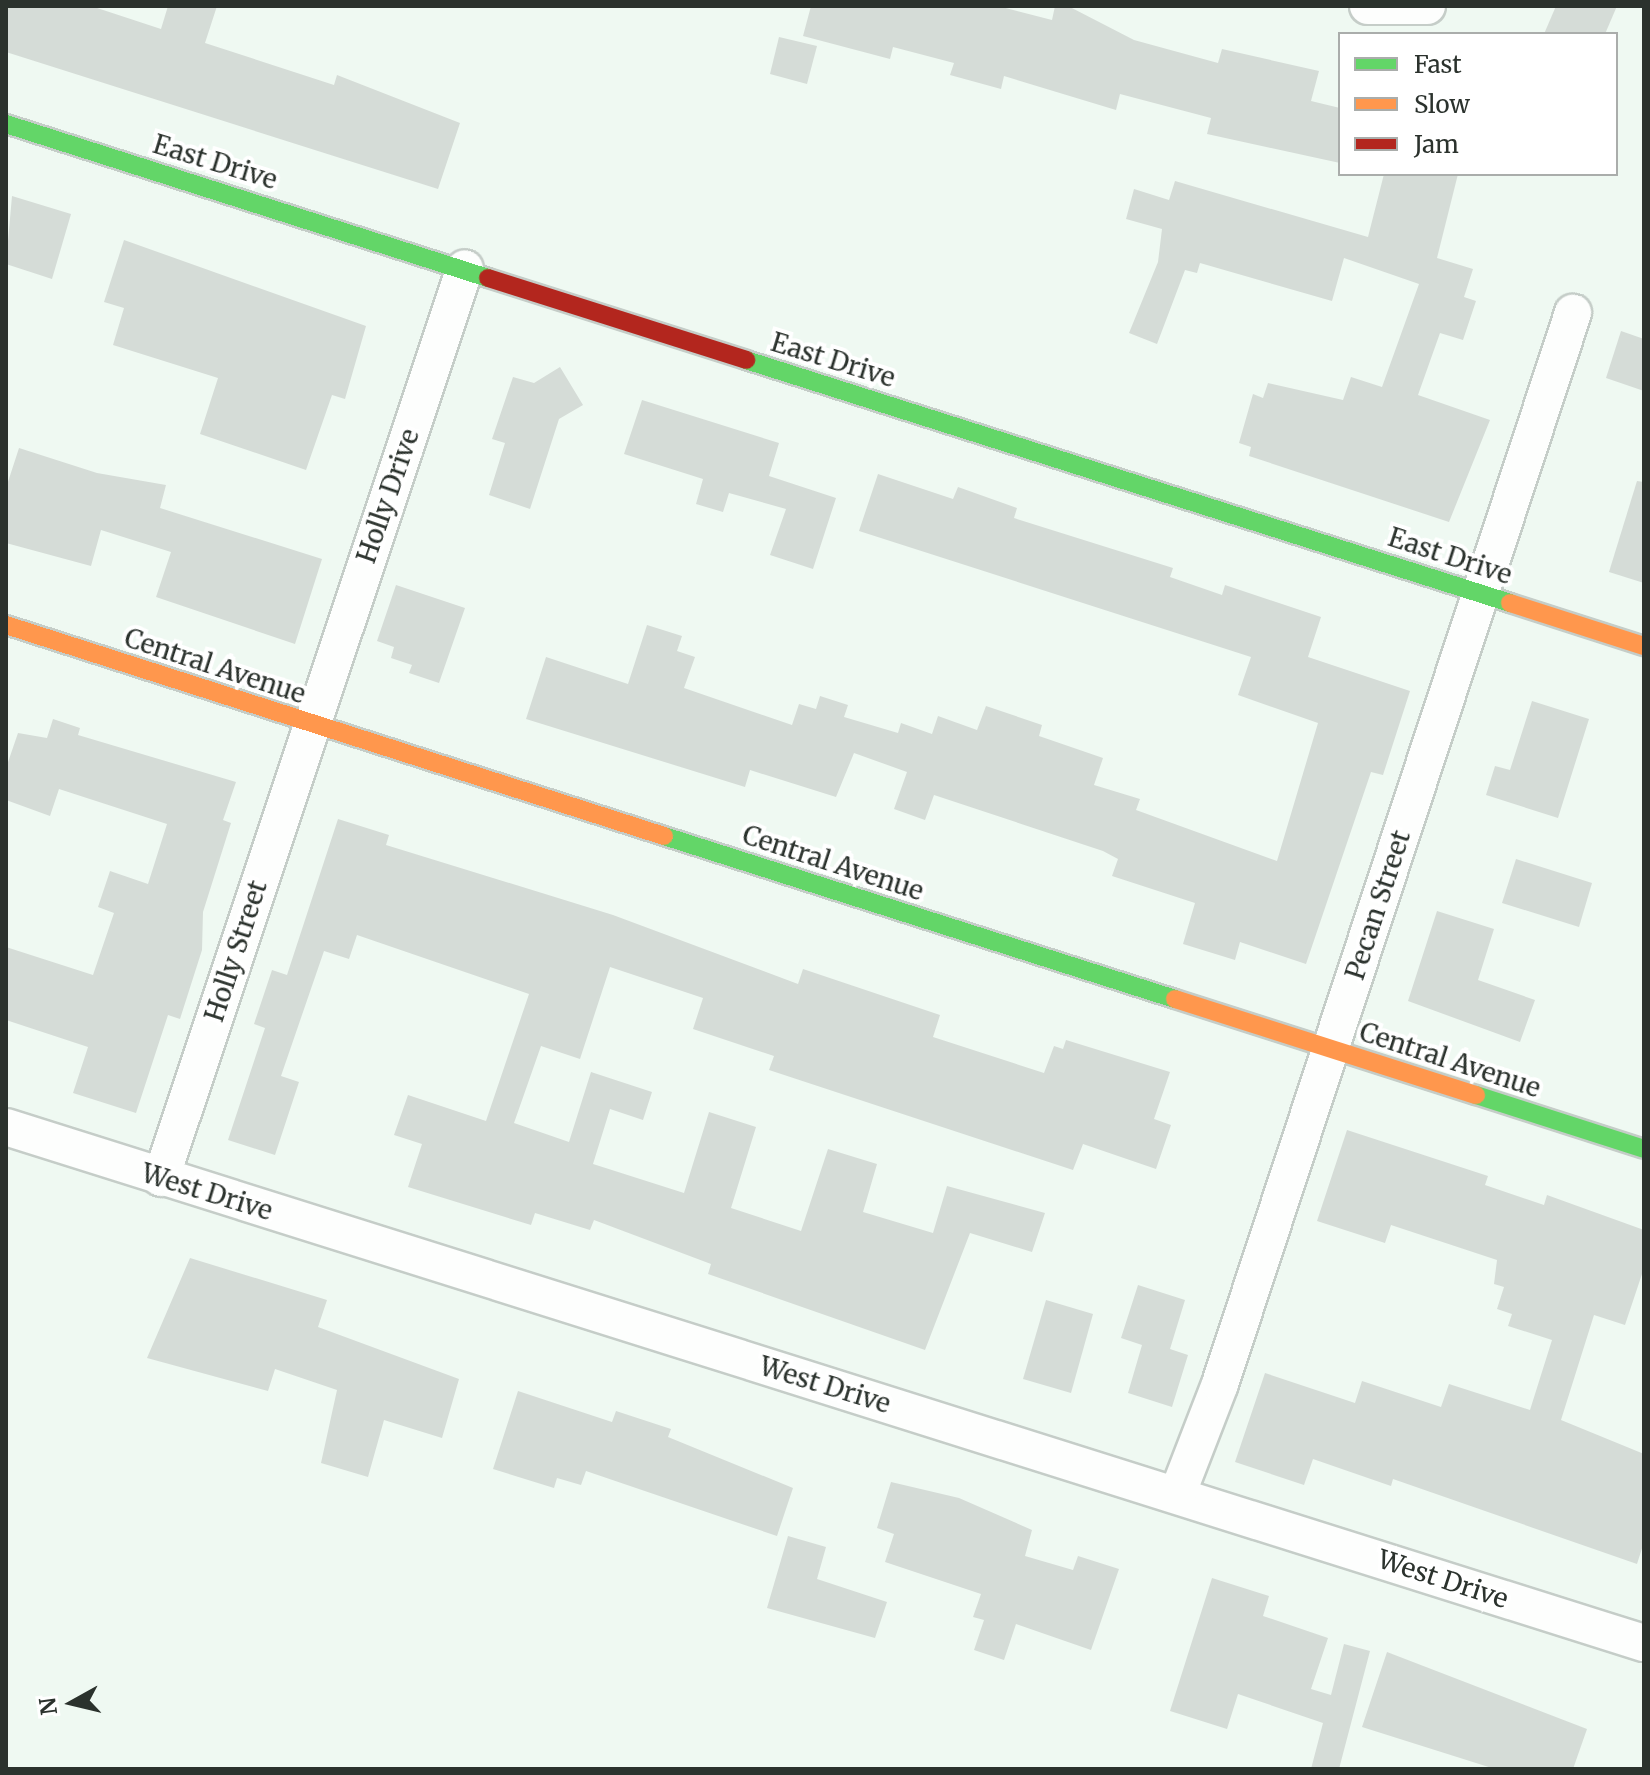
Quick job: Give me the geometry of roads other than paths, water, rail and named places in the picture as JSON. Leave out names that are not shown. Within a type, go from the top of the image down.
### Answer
[{"type":"street","points":[[1378,9],[1427,6]]},
{"type":"street","name":"East Drive","points":[[6,124],[465,268],[590,315],[1481,592],[1644,646]]},
{"type":"street","name":"Holly Drive","points":[[310,725],[465,268]]},
{"type":"street","name":"Pecan Street","points":[[1177,1495],[1330,1049],[1573,313]]},
{"type":"street","name":"Central Avenue","points":[[6,625],[310,725],[1644,1149]]},
{"type":"street","name":"Holly Street","points":[[161,1178],[310,725]]},
{"type":"street","name":"West Drive","points":[[6,1127],[1644,1643]]}]
